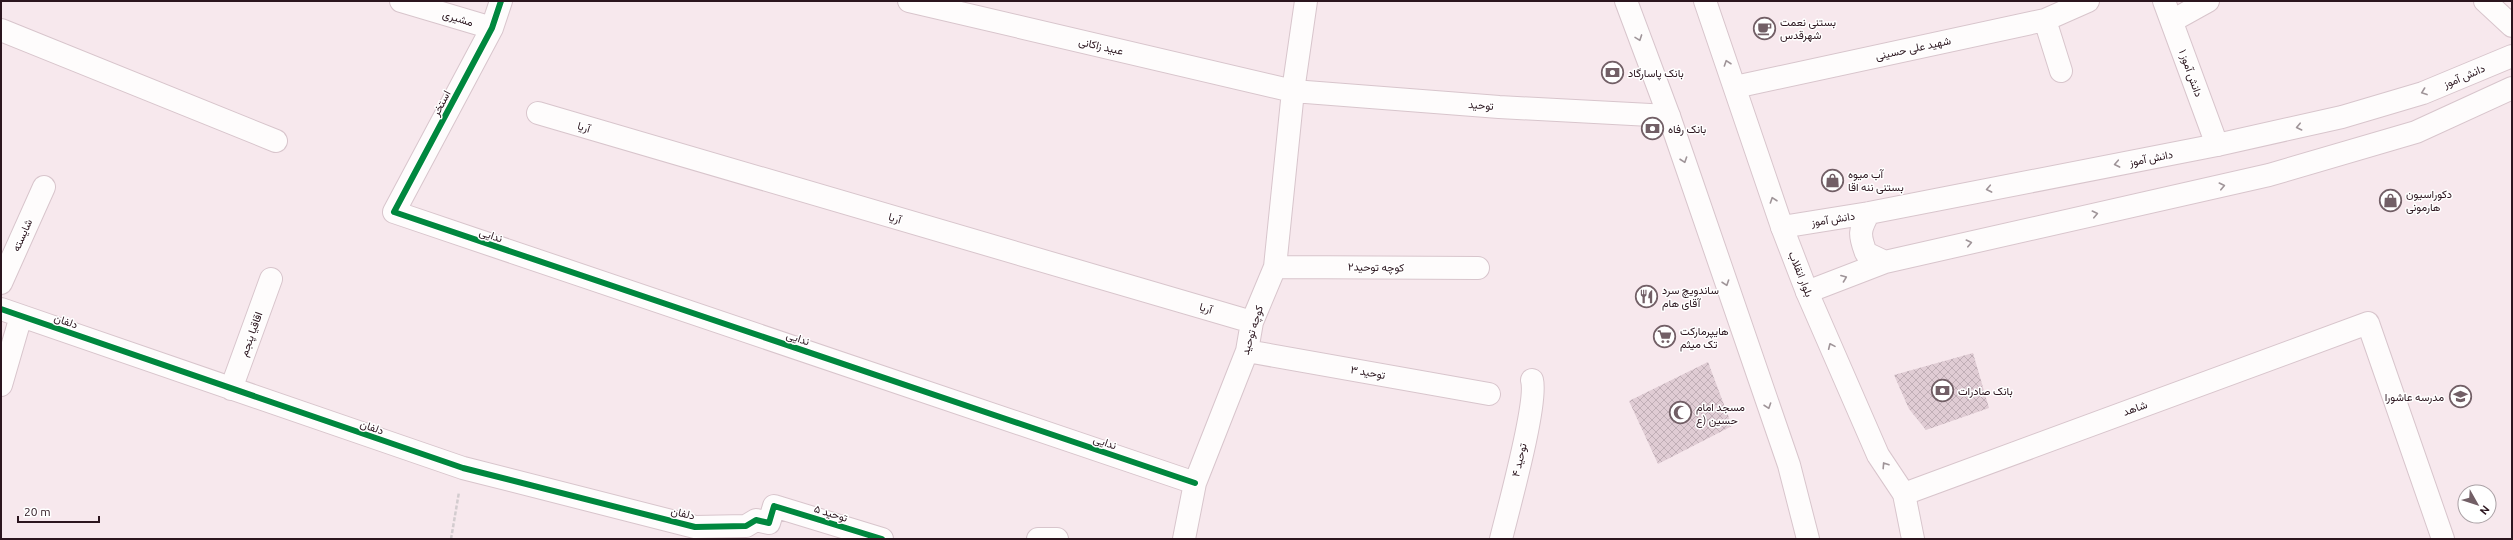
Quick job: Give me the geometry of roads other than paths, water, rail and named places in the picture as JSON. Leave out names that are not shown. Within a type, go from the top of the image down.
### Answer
[{"type":"street","name":"مشیری","points":[[401,1],[492,28]]},
{"type":"street","name":"استخر","points":[[394,212],[492,28],[501,1]]},
{"type":"street","name":"عبید زاکانی","points":[[909,1],[1293,91]]},
{"type":"street","name":"کوچه توحید","points":[[1186,539],[1195,483],[1247,351],[1252,322],[1275,266],[1293,91],[1306,1]]},
{"type":"street","points":[[1626,1],[1669,116],[1789,465],[1808,539]]},
{"type":"street","name":"بلوار انقلاب","points":[[1705,1],[1782,227],[1807,292],[1878,455],[1904,494],[1913,539]]},
{"type":"street","name":"شهید علی حسینی","points":[[1735,87],[2045,20],[2088,1]]},
{"type":"street","name":"دانش آموز ۱","points":[[2164,1],[2217,145]]},
{"type":"street","points":[[2172,21],[2208,1]]},
{"type":"street","points":[[2485,1],[2512,26]]},
{"type":"street","points":[[2045,20],[2061,71]]},
{"type":"street","points":[[1,30],[276,141]]},
{"type":"street","name":"دانش آموز","points":[[1782,227],[1869,213],[2217,145],[2342,117],[2423,93],[2512,56]]},
{"type":"street","points":[[1807,292],[1885,262],[2269,175],[2416,132],[2512,88]]},
{"type":"street","name":"توحید","points":[[1293,91],[1499,107],[1669,116]]},
{"type":"street","name":"آریا","points":[[538,113],[1252,322]]},
{"type":"street","name":"شایسته","points":[[1,283],[44,187]]},
{"type":"street","name":"ندایی","points":[[394,212],[1195,483]]},
{"type":"street","points":[[1869,213],[1861,226],[1860,238],[1866,253],[1885,262]]},
{"type":"street","name":"کوچه توحید۲","points":[[1275,266],[1478,268]]},
{"type":"street","name":"اقاقیا پنجم","points":[[232,389],[272,279]]},
{"type":"street","name":"دلفان","points":[[1,309],[462,468],[695,527],[746,526],[756,520],[769,523],[774,506]]},
{"type":"street","points":[[1,385],[22,316]]},
{"type":"street","name":"شاهد","points":[[1904,494],[2368,323],[2443,539]]},
{"type":"street","name":"توحید ۳","points":[[1247,351],[1489,394]]},
{"type":"street","name":"توحید ۴","points":[[1500,539],[1529,416],[1534,388],[1532,380]]},
{"type":"street","name":"توحید ۵","points":[[774,506],[882,539]]},
{"type":"street","points":[[1038,539],[1057,539]]},
{"type":"place","name":"بستنی نعمت شهرقدس","points":[[1764,28]]},
{"type":"place","name":"بانک پاسارگاد","points":[[1612,73]]},
{"type":"place","name":"بانک رفاه","points":[[1653,129]]},
{"type":"place","name":"آب میوه بستنی ننه اقا","points":[[1833,180]]},
{"type":"place","name":"دکوراسیون هارمونی","points":[[2391,200]]},
{"type":"place","name":"ساندویچ سرد آقای هام","points":[[1647,296]]},
{"type":"place","name":"هایپرمارکت تک میثم","points":[[1664,337]]},
{"type":"place","name":"بانک صادرات","points":[[1942,391]]},
{"type":"place","name":"مدرسه عاشورا","points":[[2460,397]]},
{"type":"place","name":"مسجد امام حسین (ع","points":[[1681,413]]}]
